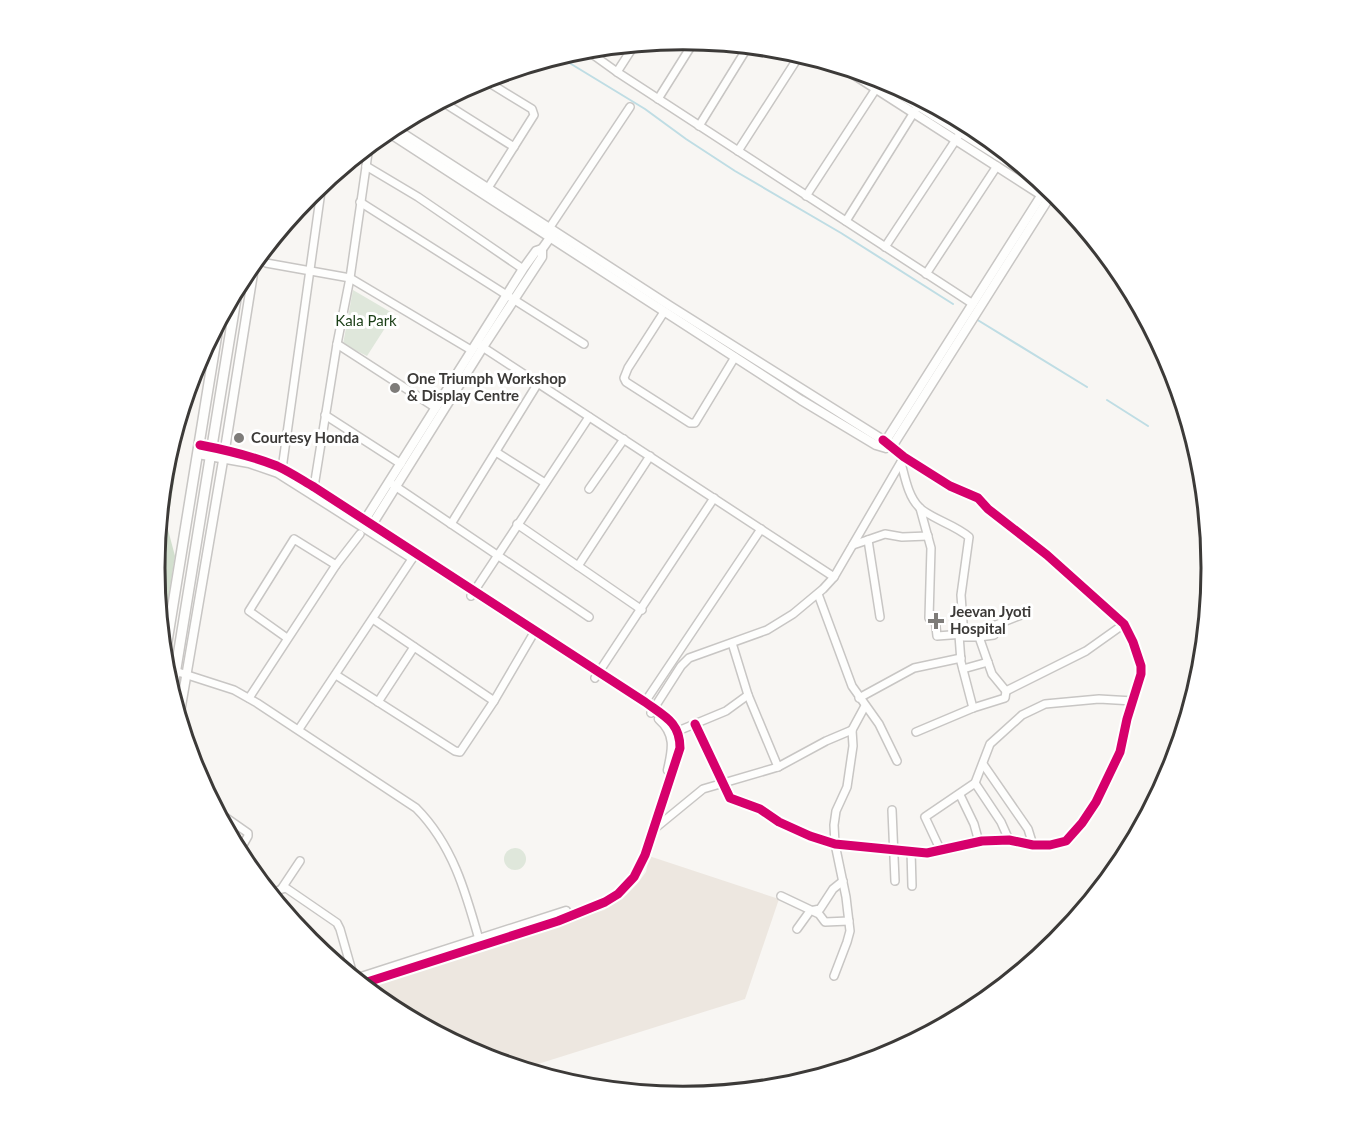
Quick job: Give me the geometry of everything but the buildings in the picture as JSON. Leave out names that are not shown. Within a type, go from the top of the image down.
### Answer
[{"type":"main road","points":[[175,670],[234,311]]},
{"type":"main road","points":[[169,628],[215,348]]},
{"type":"street","points":[[658,99],[689,50]]},
{"type":"street","points":[[617,72],[629,53]]},
{"type":"street","points":[[699,126],[744,53]]},
{"type":"street","points":[[596,57],[973,304]]},
{"type":"street","points":[[738,151],[796,62]]},
{"type":"street","points":[[488,188],[534,115],[534,112],[494,86]]},
{"type":"street","points":[[806,196],[877,87]]},
{"type":"street","points":[[897,96],[958,137],[1008,163]]},
{"type":"street","points":[[912,103],[916,110],[933,116],[997,166],[1030,182]]},
{"type":"street","points":[[449,106],[514,147]]},
{"type":"street","points":[[393,485],[401,464],[436,408],[510,298],[542,257],[542,249],[549,233],[630,107]]},
{"type":"street","points":[[846,221],[916,110]]},
{"type":"street","points":[[885,247],[962,131]]},
{"type":"street","points":[[402,133],[488,188],[664,312],[876,445],[886,448],[891,446],[1046,196]]},
{"type":"street","points":[[395,138],[883,440],[902,460],[978,498],[988,509],[1047,555],[1124,624],[1141,666],[1120,752],[1091,810],[1066,841],[1050,845],[1033,845],[1009,840],[980,842],[931,852],[835,844],[810,836],[728,795],[695,724]]},
{"type":"street","points":[[314,487],[350,278],[367,158]]},
{"type":"street","points":[[366,166],[418,197],[523,269]]},
{"type":"street","points":[[926,274],[997,166]]},
{"type":"street","points":[[883,440],[887,439],[1046,196]]},
{"type":"street","points":[[282,469],[319,199]]},
{"type":"street","points":[[360,202],[584,344]]},
{"type":"street","points":[[510,298],[523,269],[536,251],[542,249]]},
{"type":"street","points":[[266,262],[350,278],[477,346],[538,383],[834,577]]},
{"type":"street","points":[[182,699],[225,454],[252,282]]},
{"type":"street","points":[[664,312],[624,378],[690,423],[695,423],[735,357]]},
{"type":"street","points":[[337,344],[436,408]]},
{"type":"street","points":[[249,698],[336,565],[393,485],[477,346]]},
{"type":"street","points":[[451,524],[538,383]]},
{"type":"street","points":[[325,415],[401,464]]},
{"type":"street","points":[[472,594],[589,417]]},
{"type":"street","points":[[589,489],[624,439]]},
{"type":"street","points":[[199,450],[225,454],[282,469],[314,487],[365,527],[412,559],[472,594],[532,636],[666,718],[675,732],[680,748],[653,830],[634,873],[623,889],[605,902],[558,921],[364,976]]},
{"type":"street","points":[[496,452],[545,483]]},
{"type":"street","points":[[225,454],[278,473],[472,594],[597,676],[645,702],[653,711]]},
{"type":"street","points":[[578,566],[650,456]]},
{"type":"street","points":[[902,460],[908,488],[920,508],[931,548],[929,618],[935,618],[936,636],[961,634],[965,638],[994,635],[993,626],[1021,615]]},
{"type":"street","points":[[653,711],[685,661],[716,647],[767,630],[793,614],[818,594],[834,577],[902,460]]},
{"type":"street","points":[[393,485],[589,617]]},
{"type":"street","points":[[597,676],[714,498]]},
{"type":"street","points":[[920,508],[948,522],[969,537],[961,595],[961,658],[973,708]]},
{"type":"street","points":[[517,524],[642,610]]},
{"type":"street","points":[[645,702],[761,529]]},
{"type":"street","points":[[853,545],[885,534],[902,537],[928,536]]},
{"type":"street","points":[[287,638],[249,611],[294,538],[336,565]]},
{"type":"street","points":[[868,540],[880,617]]},
{"type":"street","points":[[299,729],[412,559]]},
{"type":"street","points":[[818,594],[852,686],[879,724],[897,761]]},
{"type":"street","points":[[373,619],[494,701]]},
{"type":"street","points":[[1006,692],[1086,651],[1124,624]]},
{"type":"street","points":[[336,675],[458,752],[463,750],[532,636]]},
{"type":"street","points":[[916,732],[973,708],[1005,698],[1006,692],[993,675],[979,637]]},
{"type":"street","points":[[732,643],[748,695],[778,767]]},
{"type":"street","points":[[378,702],[414,647]]},
{"type":"street","points":[[859,698],[914,668],[961,658]]},
{"type":"street","points":[[963,669],[988,662]]},
{"type":"street","points":[[176,671],[249,698],[416,808],[435,829],[457,870],[479,942]]},
{"type":"street","points":[[675,732],[726,711],[748,695]]},
{"type":"street","points":[[940,849],[925,818],[975,783],[988,749],[995,738],[1016,719],[1039,705],[1080,700],[1133,701]]},
{"type":"street","points":[[834,976],[849,936],[843,881],[835,844],[835,815],[847,787],[853,746],[852,730],[866,706]]},
{"type":"street","points":[[653,830],[699,791],[778,767],[852,730]]},
{"type":"street","points":[[634,873],[668,770],[675,732]]},
{"type":"street","points":[[983,764],[1028,829],[1033,845]]},
{"type":"street","points":[[975,783],[1001,822],[1009,840]]},
{"type":"street","points":[[960,795],[980,842]]},
{"type":"street","points":[[892,810],[895,881]]},
{"type":"street","points":[[232,822],[248,833],[244,842]]},
{"type":"street","points":[[911,850],[912,886]]},
{"type":"street","points":[[279,892],[300,861]]},
{"type":"street","points":[[797,929],[813,910],[820,909],[835,887],[843,881]]},
{"type":"street","points":[[282,888],[286,888],[337,923],[351,965]]},
{"type":"street","points":[[782,897],[813,910],[821,915],[825,922],[849,921]]},
{"type":"street","points":[[370,981],[479,942]]},
{"type":"shaded area","points":[[649,856],[779,899],[745,999],[536,1065],[455,1033],[425,1017],[376,985],[604,910],[626,895],[646,872]]},
{"type":"green space","name":"Kala Park","points":[[353,290],[394,314],[367,356],[343,344]]},
{"type":"green space","points":[[179,452],[169,516],[175,467]]},
{"type":"green space","points":[[168,528],[175,556],[167,605],[165,568]]},
{"type":"green space","points":[[515,848],[523,851],[526,859],[523,867],[515,870],[507,867],[504,859],[507,851]]},
{"type":"waterway","points":[[569,62],[645,109],[735,171],[841,233],[953,304]]},
{"type":"waterway","points":[[976,319],[1087,387]]},
{"type":"waterway","points":[[1107,400],[1148,426]]},
{"type":"cycle path","points":[[695,724],[730,798],[760,809],[779,822],[810,836],[835,844],[927,853],[982,841],[1009,840],[1033,845],[1050,845],[1066,841],[1096,802],[1120,752],[1127,719],[1141,674],[1141,666],[1133,642],[1124,624],[1047,555],[988,509],[978,498],[950,486],[904,457],[883,440]]},
{"type":"cycle path","points":[[200,445],[268,462],[314,487],[645,702],[670,720],[677,732],[680,748],[645,855],[634,877],[618,894],[605,902],[558,921],[371,981]]},
{"type":"place","name":"One Triumph Workshop & Display Centre","points":[[395,388]]},
{"type":"place","name":"Courtesy Honda","points":[[239,438]]},
{"type":"place","name":"Jeevan Jyoti Hospital","points":[[936,621]]}]
